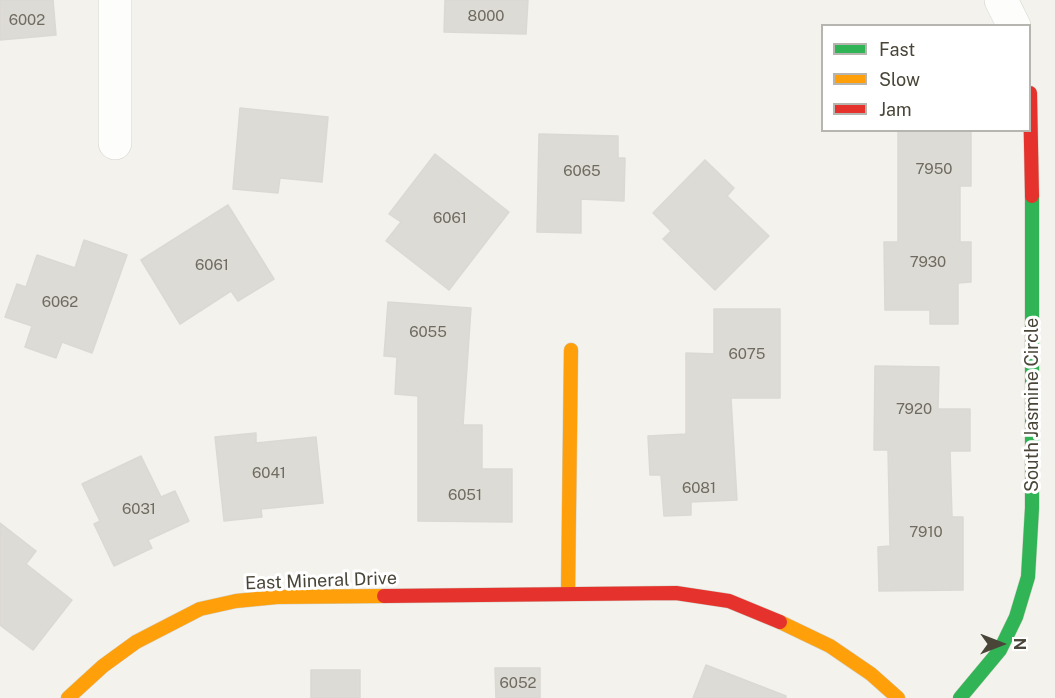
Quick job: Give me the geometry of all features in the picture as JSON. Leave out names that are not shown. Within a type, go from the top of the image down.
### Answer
[{"type":"street","points":[[116,0],[116,143]]},
{"type":"street","points":[[1001,0],[1013,24]]},
{"type":"street","name":"South Jasmine Circle","points":[[960,698],[1000,650],[1016,617],[1028,577],[1032,508],[1031,113]]},
{"type":"street","points":[[568,593],[572,350]]},
{"type":"street","name":"East Mineral Drive","points":[[68,698],[103,666],[136,642],[200,609],[236,601],[277,597],[568,593],[676,593],[729,601],[782,622],[830,646],[871,674],[898,698]]},
{"type":"building","points":[[0,0],[53,0],[56,35],[0,40]]},
{"type":"building","points":[[445,0],[528,0],[526,34],[444,32]]},
{"type":"building","points":[[240,108],[328,117],[322,182],[280,178],[278,193],[233,189]]},
{"type":"building","points":[[898,132],[971,132],[971,186],[960,186],[960,242],[971,242],[971,282],[958,283],[958,324],[930,324],[930,310],[885,310],[884,242],[898,242]]},
{"type":"building","points":[[539,134],[618,136],[618,158],[625,158],[624,201],[581,199],[581,233],[537,232]]},
{"type":"building","points":[[435,154],[509,212],[449,290],[386,241],[401,222],[389,214]]},
{"type":"building","points":[[705,160],[734,188],[727,196],[769,236],[715,290],[663,239],[671,231],[653,213]]},
{"type":"building","points":[[228,205],[274,279],[238,301],[231,291],[180,324],[141,260]]},
{"type":"building","points":[[84,240],[127,255],[92,353],[62,342],[56,358],[25,347],[32,326],[5,317],[17,284],[26,287],[37,255],[75,268]]},
{"type":"building","points":[[388,302],[471,308],[463,425],[482,425],[482,469],[512,469],[512,522],[418,521],[418,396],[395,394],[397,357],[384,356]]},
{"type":"building","points":[[714,309],[780,309],[780,398],[731,398],[737,500],[691,502],[691,515],[664,516],[661,475],[650,475],[648,436],[686,434],[686,353],[714,354]]},
{"type":"building","points":[[875,366],[939,367],[938,409],[970,409],[970,451],[950,451],[952,517],[963,517],[963,590],[879,591],[878,547],[890,546],[888,450],[874,450]]},
{"type":"building","points":[[256,433],[256,443],[316,437],[323,503],[261,509],[262,517],[224,521],[215,437]]},
{"type":"building","points":[[141,456],[161,497],[175,491],[189,521],[148,540],[152,548],[114,566],[94,524],[100,521],[82,484]]},
{"type":"building","points":[[0,523],[36,551],[26,564],[72,600],[33,650],[0,625]]},
{"type":"building","points":[[706,665],[786,696],[786,698],[693,698]]},
{"type":"building","points":[[495,668],[540,668],[540,698],[496,698]]},
{"type":"building","points":[[311,670],[360,670],[360,698],[311,698]]},
{"type":"traffic: fast","points":[[960,698],[1000,650],[1016,617],[1028,577],[1032,508],[1032,196]]},
{"type":"traffic: slow","points":[[568,593],[571,350]]},
{"type":"traffic: slow","points":[[68,698],[103,666],[136,642],[200,609],[236,601],[277,597],[384,596]]},
{"type":"traffic: slow","points":[[780,622],[830,646],[871,674],[898,698]]},
{"type":"traffic: jam","points":[[1031,132],[1032,196]]},
{"type":"traffic: jam","points":[[384,596],[676,593],[729,601],[780,622]]}]
